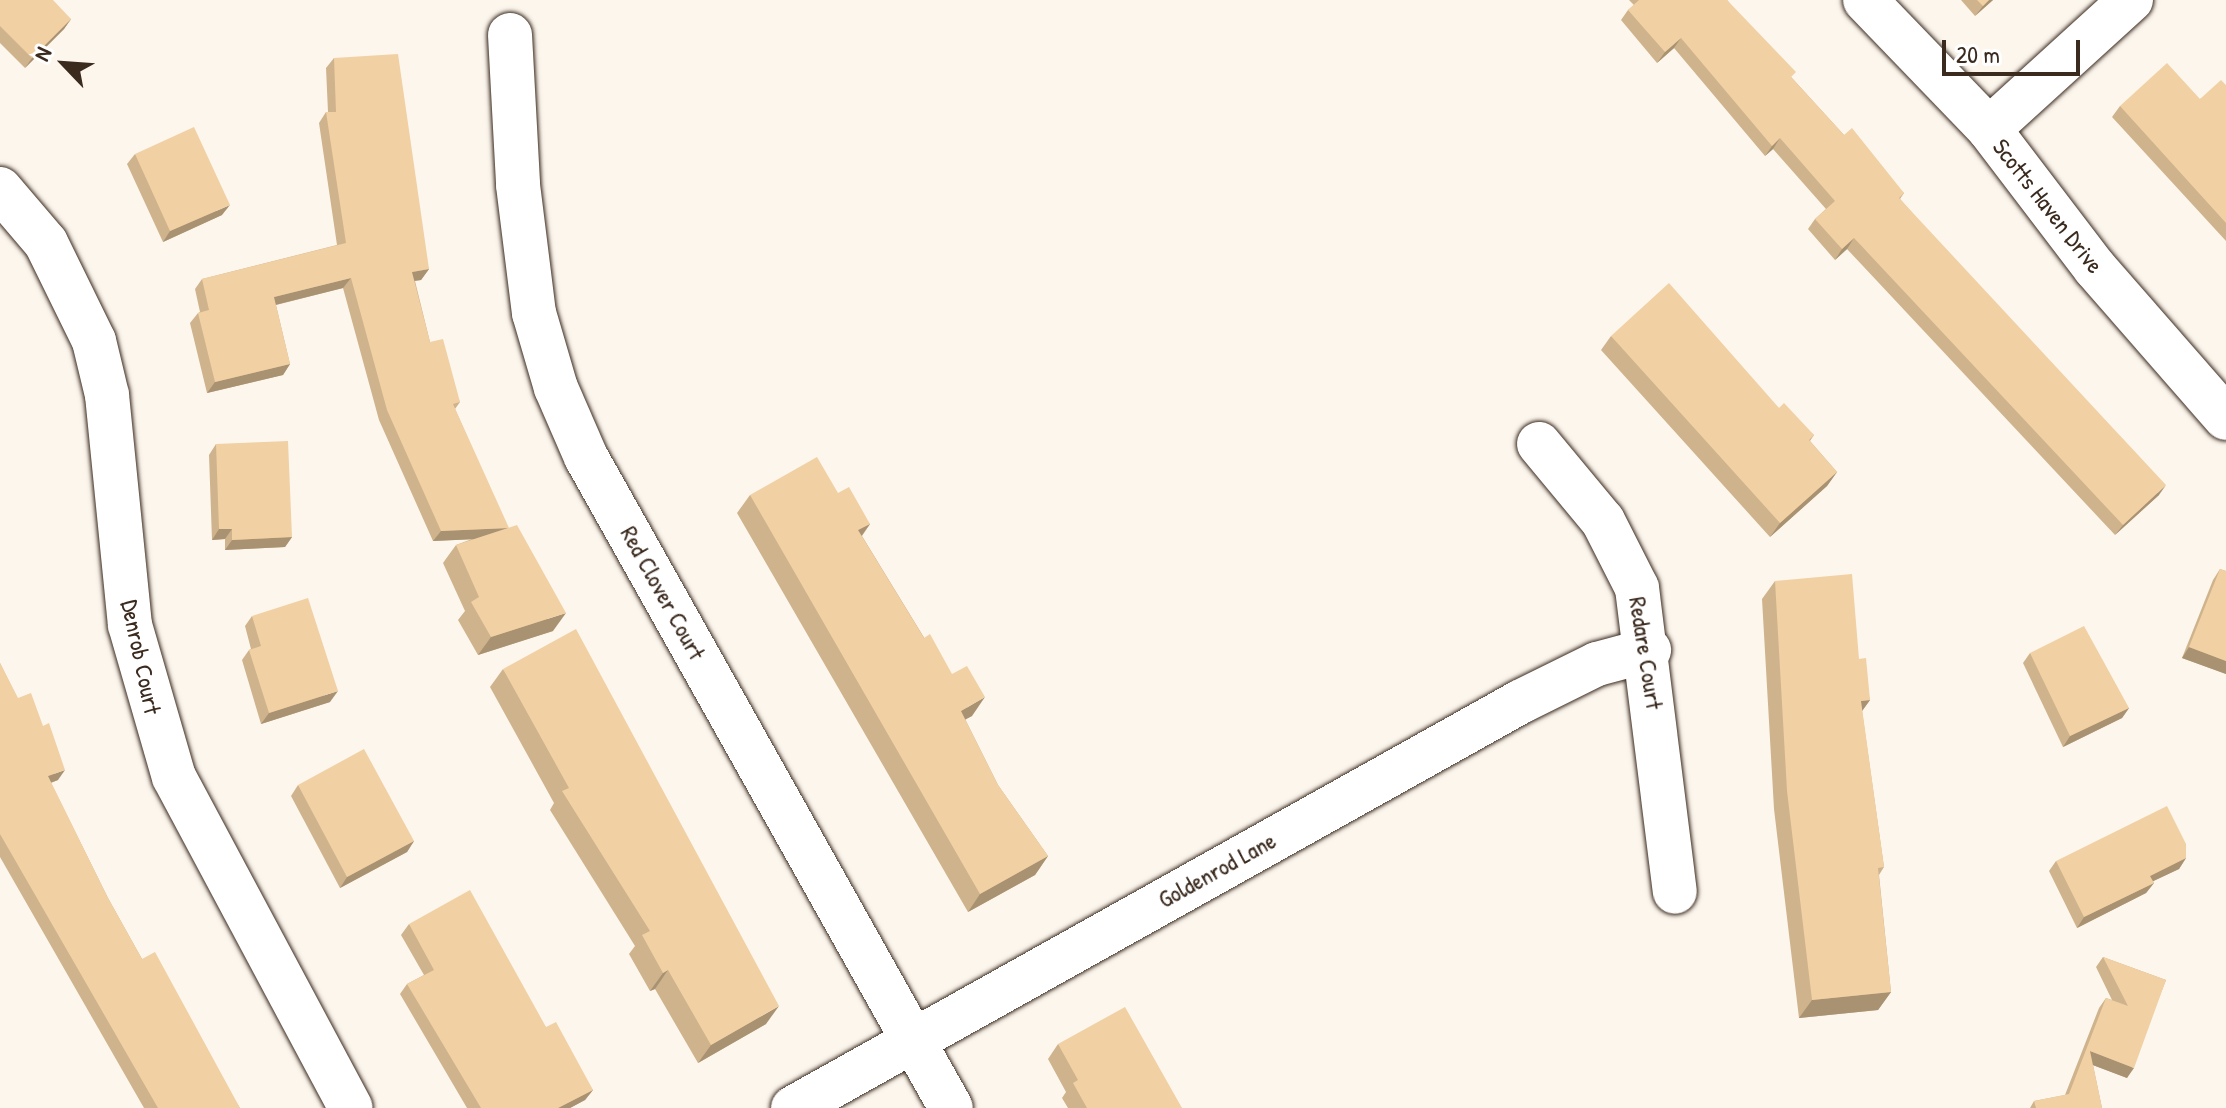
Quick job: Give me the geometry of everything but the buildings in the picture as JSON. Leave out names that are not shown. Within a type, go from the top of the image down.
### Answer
[{"type":"street","name":"Scotts Haven Drive","points":[[1865,0],[1989,129],[2095,268],[2226,418]]},
{"type":"street","points":[[1989,129],[2131,0]]},
{"type":"street","name":"Red Clover Court","points":[[510,35],[521,213],[534,313],[556,388],[586,457],[951,1108]]},
{"type":"street","name":"Denrob Court","points":[[0,189],[46,243],[94,341],[107,395],[130,625],[174,777],[351,1108]]},
{"type":"street","name":"Redare Court","points":[[1539,444],[1621,550],[1637,588],[1649,650],[1675,892]]},
{"type":"street","name":"Goldenrod Lane","points":[[793,1108],[1520,702],[1597,664],[1649,650]]}]
